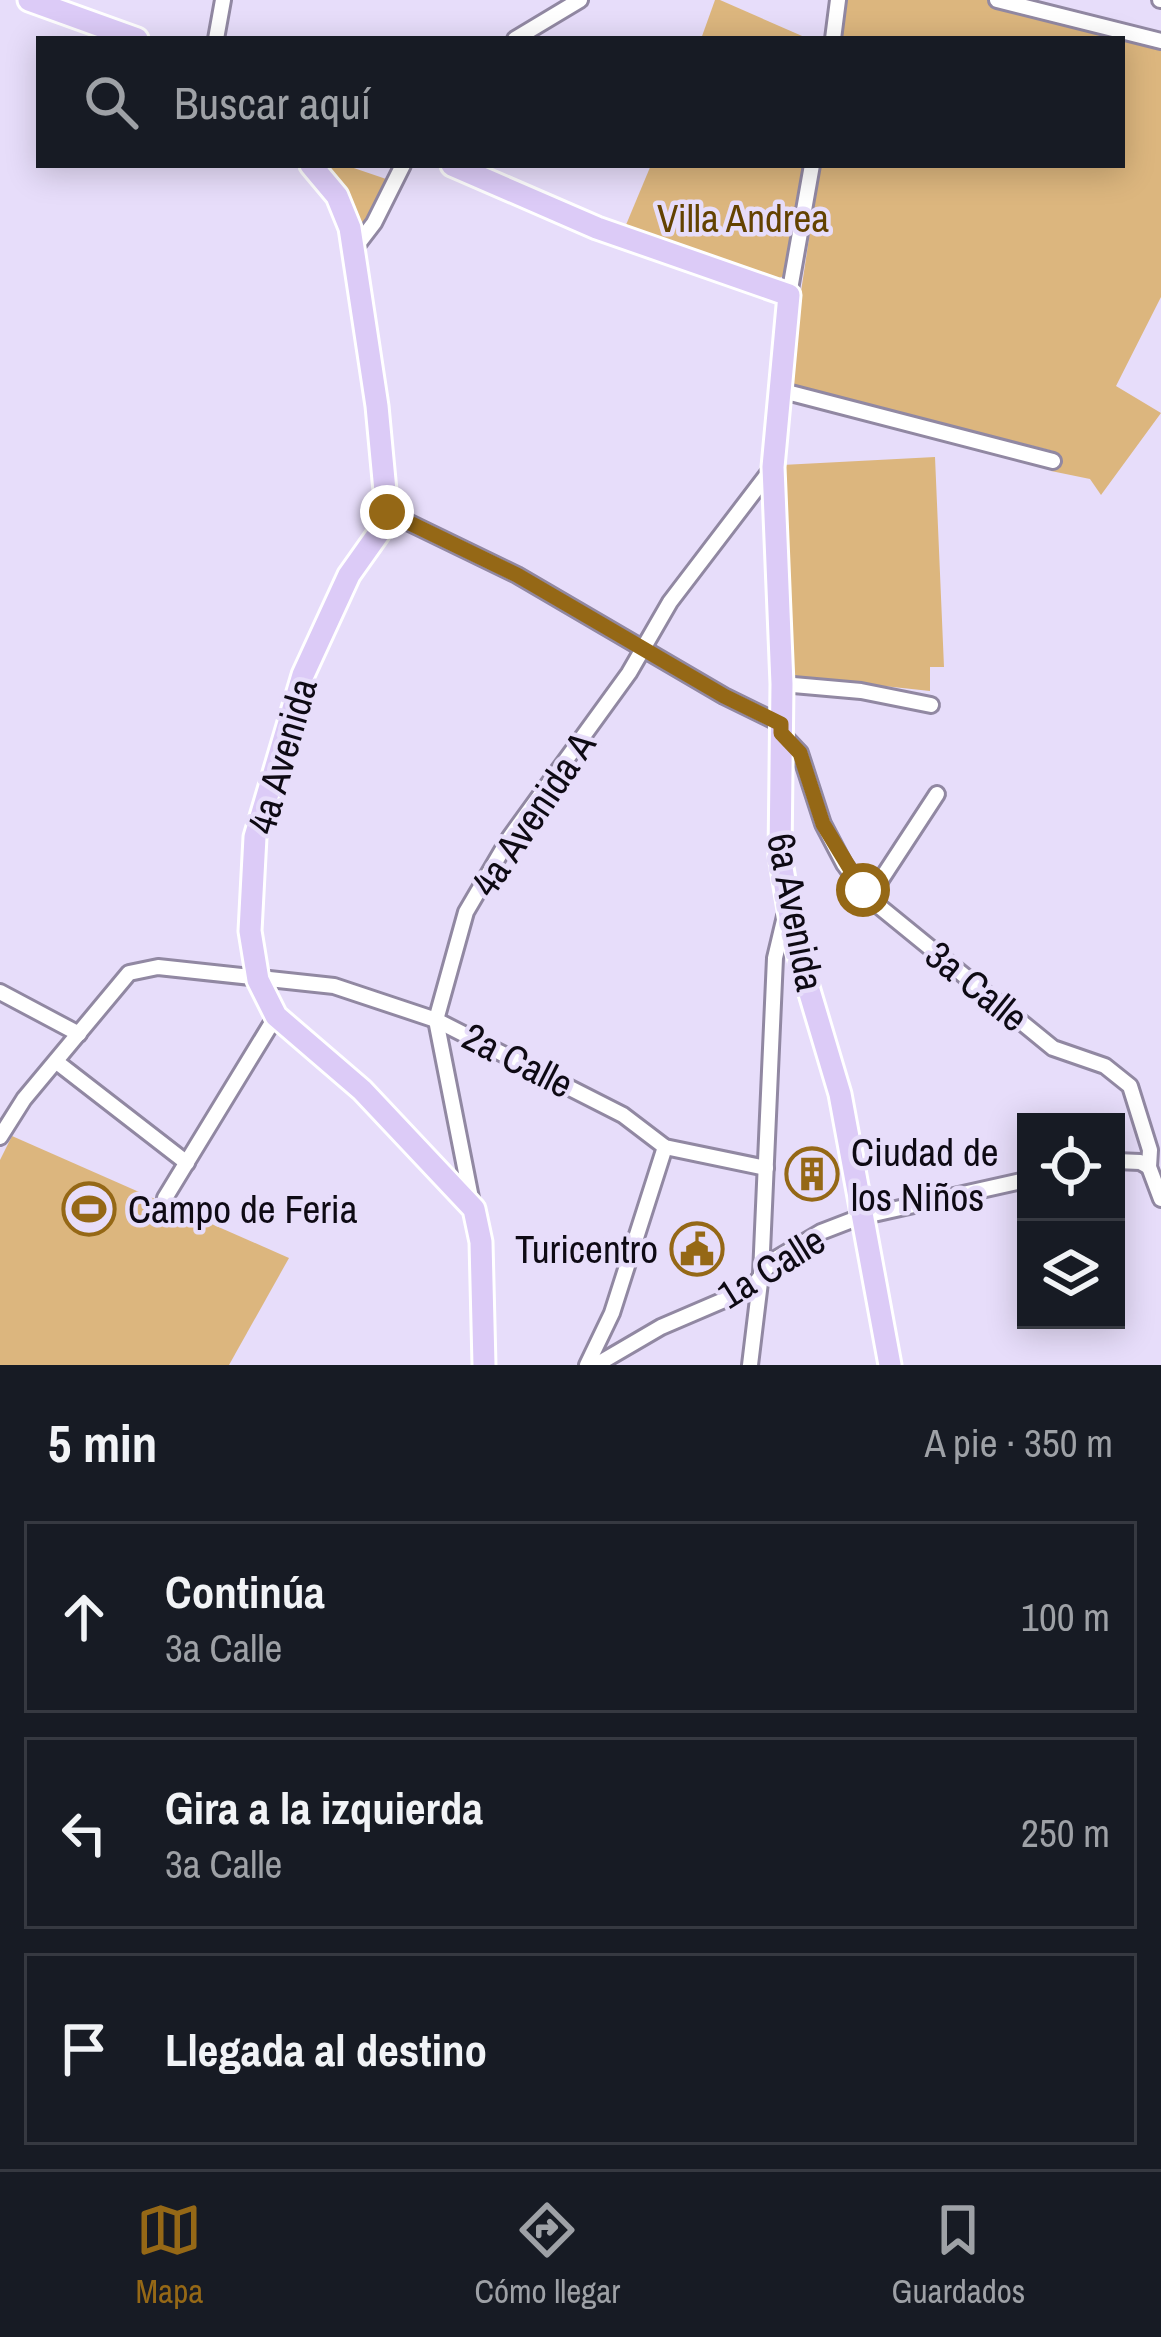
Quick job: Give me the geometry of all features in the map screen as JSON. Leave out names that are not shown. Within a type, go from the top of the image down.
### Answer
[{"type":"main road","points":[[28,0],[128,36]]},
{"type":"main road","points":[[314,168],[337,196],[350,228],[350,254],[377,406],[387,512]]},
{"type":"main road","points":[[459,168],[597,228],[789,296]]},
{"type":"main road","name":"6a Avenida","points":[[789,296],[773,467],[782,684],[778,816],[786,901],[840,1094],[890,1365]]},
{"type":"main road","name":"4a Avenida","points":[[387,512],[383,527],[349,575],[303,675],[255,837],[250,932],[258,980],[277,1016],[362,1090],[474,1210]]},
{"type":"main road","points":[[474,1210],[481,1242],[484,1365]]},
{"type":"street","points":[[217,36],[223,0]]},
{"type":"street","points":[[520,36],[580,0]]},
{"type":"street","points":[[833,36],[838,0]]},
{"type":"street","points":[[997,0],[1161,41]]},
{"type":"street","points":[[350,254],[374,223],[402,168]]},
{"type":"street","name":"6a Avenida","points":[[789,296],[811,168]]},
{"type":"street","points":[[779,390],[1053,461]]},
{"type":"street","name":"4a Avenida A","points":[[474,1210],[436,1020],[454,944],[482,882],[644,648],[670,602],[773,467]]},
{"type":"street","points":[[387,512],[517,575],[781,728]]},
{"type":"street","points":[[782,684],[931,705]]},
{"type":"street","name":"3a Calle","points":[[781,728],[800,753],[823,824],[869,898],[1053,1048],[1105,1066],[1130,1086],[1154,1161]]},
{"type":"street","points":[[869,898],[938,794]]},
{"type":"street","points":[[750,1365],[761,1274],[775,958],[786,901]]},
{"type":"street","name":"2a Calle","points":[[79,1034],[129,973],[142,968],[334,986],[436,1020],[564,1082],[623,1115],[665,1147],[766,1168]]},
{"type":"street","points":[[0,992],[79,1034],[24,1099],[0,1137]]},
{"type":"street","points":[[165,1198],[277,1016]]},
{"type":"street","points":[[58,1063],[188,1163]]},
{"type":"street","points":[[592,1365],[665,1147]]},
{"type":"street","points":[[1154,1161],[1161,1199]]},
{"type":"street","name":"1a Calle","points":[[592,1365],[752,1288],[772,1261],[796,1244],[863,1217],[1017,1182]]},
{"type":"green space","points":[[715,0],[720,0],[802,36],[702,36]]},
{"type":"green space","points":[[845,0],[987,0],[1161,43],[1161,297],[1116,386],[1161,413],[1101,495],[1090,479],[1051,471],[1053,451],[787,385],[820,168],[1125,168],[1125,36],[839,36]]},
{"type":"green space","points":[[323,168],[354,168],[392,181],[370,225],[359,232]]},
{"type":"green space","name":"Villa Andrea","points":[[650,168],[805,168],[788,274],[768,283],[623,232]]},
{"type":"green space","points":[[935,457],[944,667],[930,667],[930,691],[791,676],[782,465]]},
{"type":"green space","name":"Campo de Feria","points":[[12,1136],[289,1258],[229,1365],[0,1365],[0,1160]]},
{"type":"place","name":"Ciudad de los Niños","points":[[812,1174]]},
{"type":"place","name":"Campo de Feria","points":[[89,1209]]},
{"type":"place","name":"Turicentro","points":[[697,1249]]},
{"type":"route","points":[[387,512],[517,575],[724,696],[781,724],[781,733],[800,753],[823,824],[863,890]]}]
